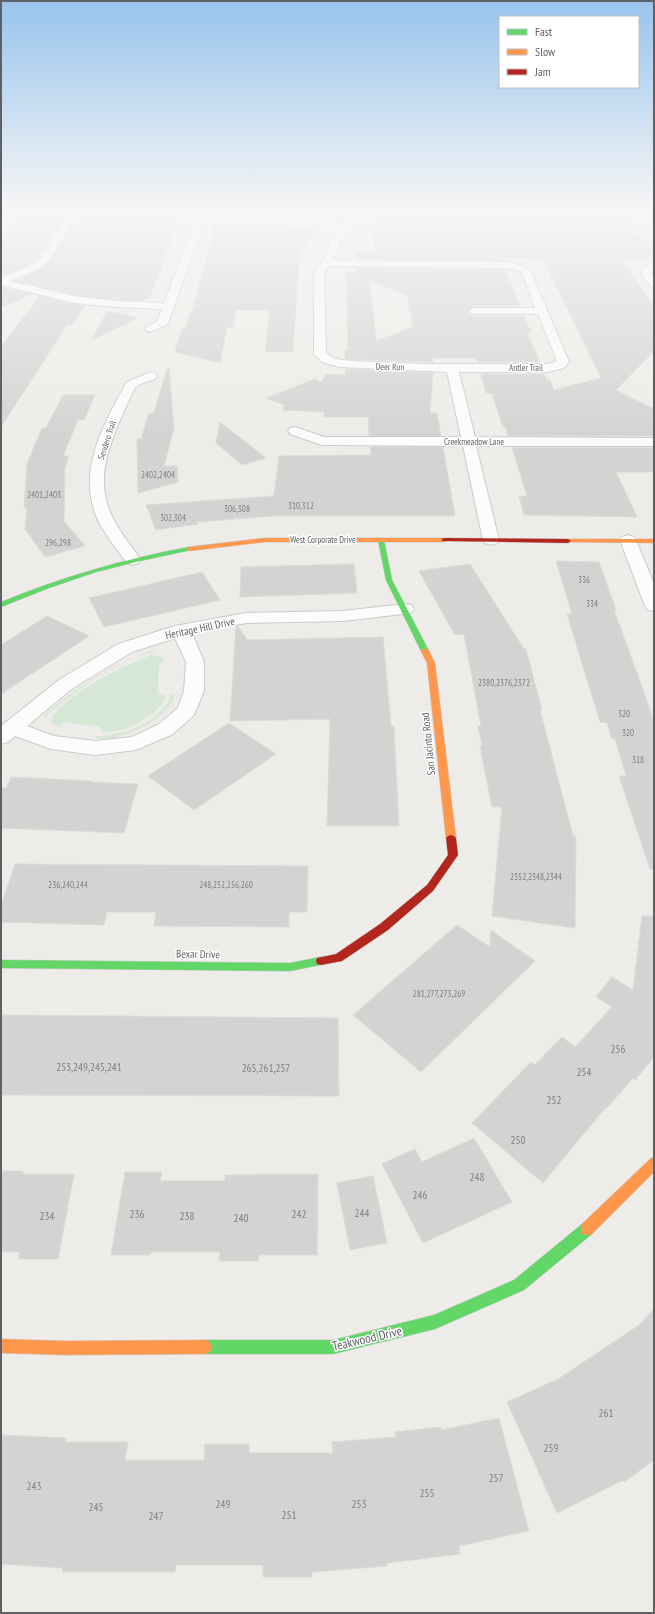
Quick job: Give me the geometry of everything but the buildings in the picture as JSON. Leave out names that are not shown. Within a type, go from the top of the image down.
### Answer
[{"type":"street","points":[[20,286],[55,296],[85,302],[169,306]]},
{"type":"street","points":[[150,329],[162,323],[176,286]]},
{"type":"street","name":"Deer Run","points":[[319,286],[320,354],[323,359],[339,364],[452,368]]},
{"type":"street","name":"Antler Trail","points":[[452,368],[548,368],[560,365],[563,362],[563,358],[532,286]]},
{"type":"street","points":[[473,311],[543,311]]},
{"type":"street","points":[[452,368],[491,540]]},
{"type":"street","name":"Sendero Trail","points":[[134,560],[105,518],[96,491],[100,454],[113,421],[131,385],[151,376]]},
{"type":"street","name":"Creekmeadow Lane","points":[[295,431],[322,441],[654,442]]},
{"type":"street","name":"West Corporate Drive","points":[[1,605],[29,592],[80,574],[184,549],[221,543],[265,540],[654,541]]},
{"type":"street","name":"San Jacinto Road","points":[[381,540],[389,580],[431,663],[452,855],[430,888],[384,927]]},
{"type":"street","points":[[628,540],[654,606]]},
{"type":"street","name":"Heritage Hill Drive","points":[[7,733],[66,684],[125,648],[181,630],[246,618],[343,616],[405,609]]},
{"type":"street","points":[[7,733],[51,742],[95,748],[136,743],[166,729],[187,711],[194,691],[195,662],[181,630]]},
{"type":"street","name":"Bexar Drive","points":[[1,964],[290,967],[338,958],[384,927]]},
{"type":"street","name":"Teakwood Drive","points":[[1,1346],[65,1348],[333,1347],[435,1322],[519,1285],[582,1234],[654,1163]]},
{"type":"green space","points":[[151,651],[157,652],[143,655],[114,667],[86,685],[49,713],[45,719],[43,716],[80,687],[107,670],[121,663]]},
{"type":"green space","points":[[151,655],[162,657],[165,662],[159,664],[158,694],[166,696],[160,706],[149,716],[125,729],[102,732],[100,727],[63,722],[60,727],[51,723],[56,713],[65,703],[78,693],[110,674]]},
{"type":"green space","points":[[172,694],[175,694],[167,709],[152,722],[125,735],[96,739],[96,736],[118,733],[140,726],[159,713]]},
{"type":"traffic: fast","points":[[381,540],[389,580],[425,651]]},
{"type":"traffic: fast","points":[[1,605],[47,586],[93,571],[164,553],[189,549]]},
{"type":"traffic: fast","points":[[1,964],[290,967],[321,961]]},
{"type":"traffic: fast","points":[[205,1347],[333,1347],[435,1322],[519,1285],[587,1229]]},
{"type":"traffic: slow","points":[[189,549],[265,540],[444,540]]},
{"type":"traffic: slow","points":[[568,541],[654,541]]},
{"type":"traffic: slow","points":[[425,651],[431,663],[451,838]]},
{"type":"traffic: slow","points":[[587,1229],[654,1163]]},
{"type":"traffic: slow","points":[[1,1346],[65,1348],[205,1347]]},
{"type":"traffic: jam","points":[[444,540],[568,541]]},
{"type":"traffic: jam","points":[[321,961],[338,958],[384,927],[430,888],[453,855],[451,838]]}]
